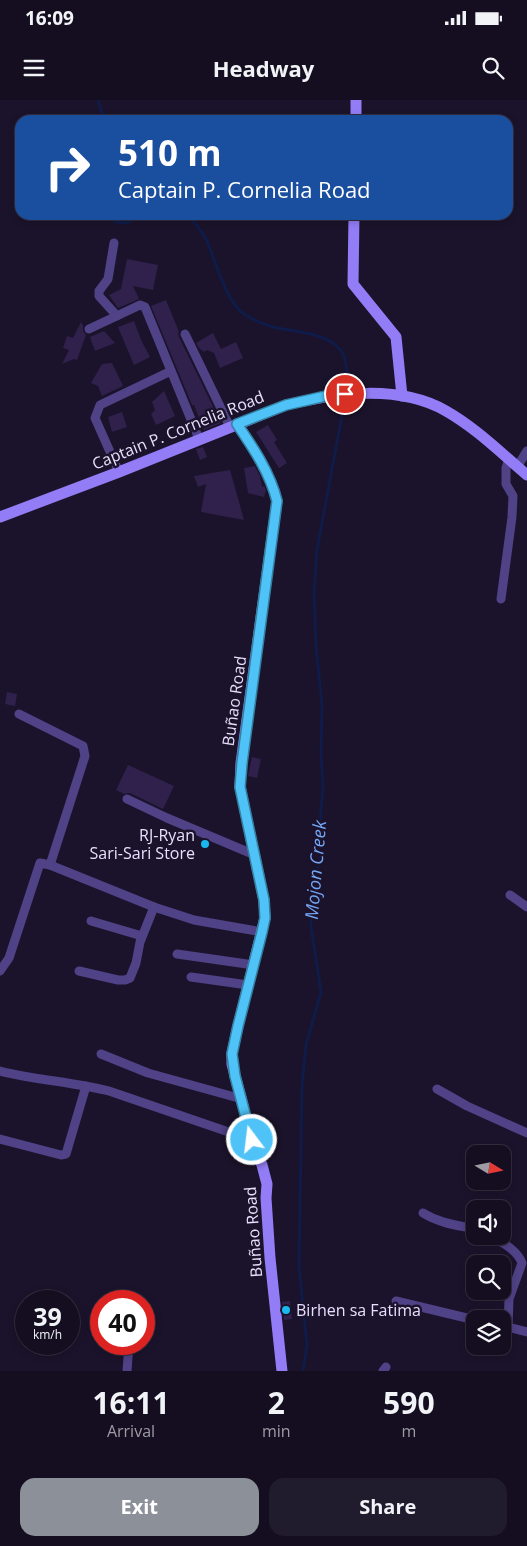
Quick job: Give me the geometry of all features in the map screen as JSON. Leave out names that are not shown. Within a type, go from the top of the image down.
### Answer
[{"type":"street","points":[[356,100],[356,115]]},
{"type":"street","points":[[354,220],[353,284],[396,337],[402,396]]},
{"type":"street","points":[[114,243],[108,279],[99,291],[99,296],[117,316]]},
{"type":"street","points":[[89,329],[140,305],[145,307],[199,439]]},
{"type":"street","points":[[185,334],[234,426]]},
{"type":"street","points":[[119,472],[94,418],[96,410],[100,405],[171,371]]},
{"type":"street","name":"Captain P. Cornelia Road","points":[[0,517],[286,405],[326,396],[352,394],[402,396],[430,403],[447,411],[472,428],[527,475]]},
{"type":"street","name":"Buñao Road","points":[[234,426],[255,451],[272,483],[277,501],[240,787],[264,900],[265,918],[232,1054],[232,1064],[252,1140],[267,1184],[270,1258],[282,1371]]},
{"type":"street","points":[[502,599],[513,496],[506,484],[506,468],[527,451]]},
{"type":"street","points":[[20,714],[83,746],[85,756],[50,865]]},
{"type":"street","points":[[127,799],[255,855]]},
{"type":"street","points":[[0,971],[9,958],[40,863],[50,865],[154,907],[194,920],[262,932]]},
{"type":"street","points":[[510,895],[527,907]]},
{"type":"street","points":[[79,971],[118,980],[130,978],[136,963],[142,936],[154,907]]},
{"type":"street","points":[[91,921],[142,936]]},
{"type":"street","points":[[178,954],[254,965]]},
{"type":"street","points":[[191,977],[248,985]]},
{"type":"street","points":[[101,1054],[148,1073],[242,1099]]},
{"type":"street","points":[[0,1071],[108,1091],[252,1140]]},
{"type":"street","points":[[0,1139],[61,1156],[66,1154],[86,1086]]},
{"type":"street","points":[[437,1089],[467,1106],[527,1133]]},
{"type":"street","points":[[423,1213],[450,1225],[466,1228]]},
{"type":"street","points":[[505,1245],[520,1257],[522,1263],[509,1299],[507,1310]]},
{"type":"street","points":[[396,1301],[466,1318]]},
{"type":"street","points":[[511,1329],[527,1332]]},
{"type":"street","points":[[127,1371],[128,1355]]},
{"type":"building","points":[[127,259],[158,265],[153,290],[133,286],[139,299],[118,308],[109,295],[121,289]]},
{"type":"building","points":[[166,300],[179,332],[179,337],[221,423],[204,430],[151,306]]},
{"type":"building","points":[[134,321],[150,357],[134,365],[118,327]]},
{"type":"building","points":[[81,322],[86,335],[77,360],[74,359],[62,364],[69,350],[63,348],[67,336],[73,338]]},
{"type":"building","points":[[104,331],[115,343],[95,351],[90,337]]},
{"type":"building","points":[[213,333],[221,349],[236,342],[243,358],[220,368],[214,353],[207,350],[204,352],[196,343]]},
{"type":"building","points":[[112,363],[123,386],[102,396],[98,386],[91,383],[102,364]]},
{"type":"building","points":[[164,391],[175,416],[156,425],[151,414],[155,410],[152,402]]},
{"type":"building","points":[[122,412],[127,427],[112,432],[108,417]]},
{"type":"building","points":[[268,425],[277,440],[274,442],[287,463],[279,468],[256,432]]},
{"type":"building","points":[[203,447],[207,457],[200,460],[196,449]]},
{"type":"building","points":[[255,466],[260,476],[262,487],[264,486],[266,490],[264,497],[248,493],[244,468]]},
{"type":"building","points":[[230,470],[244,520],[201,512],[206,484],[198,487],[194,476]]},
{"type":"building","points":[[7,692],[17,694],[15,706],[5,704]]},
{"type":"building","points":[[252,757],[261,759],[257,778],[248,776]]},
{"type":"building","points":[[128,765],[174,786],[163,809],[130,793],[124,794],[116,790]]},
{"type":"building","name":"Birhen sa Fatima","points":[[290,1301],[292,1319],[284,1320],[282,1302]]},
{"type":"waterway","name":"Mojon Creek","points":[[98,100],[102,115]]},
{"type":"waterway","name":"Mojon Creek","points":[[113,220],[127,223],[133,220]]},
{"type":"waterway","name":"Mojon Creek","points":[[192,220],[206,239],[226,290],[237,308],[247,316],[266,325],[315,335],[334,344],[341,351],[345,360],[347,372],[346,391]]},
{"type":"waterway","name":"Mojon Creek","points":[[303,1371],[307,1345],[299,1266],[302,1085],[306,1045],[321,992],[311,927],[311,899],[320,858],[320,821],[323,786],[321,754],[322,705],[316,647],[314,592],[317,550],[345,399]]},
{"type":"place","name":"RJ-Ryan Sari-Sari Store","points":[[205,844]]},
{"type":"place","name":"Birhen sa Fatima","points":[[286,1310]]},
{"type":"route","points":[[252,1140],[232,1064],[232,1054],[265,918],[264,900],[240,787],[277,501],[272,483],[255,451],[237,424],[286,405],[326,396],[345,394]]}]
